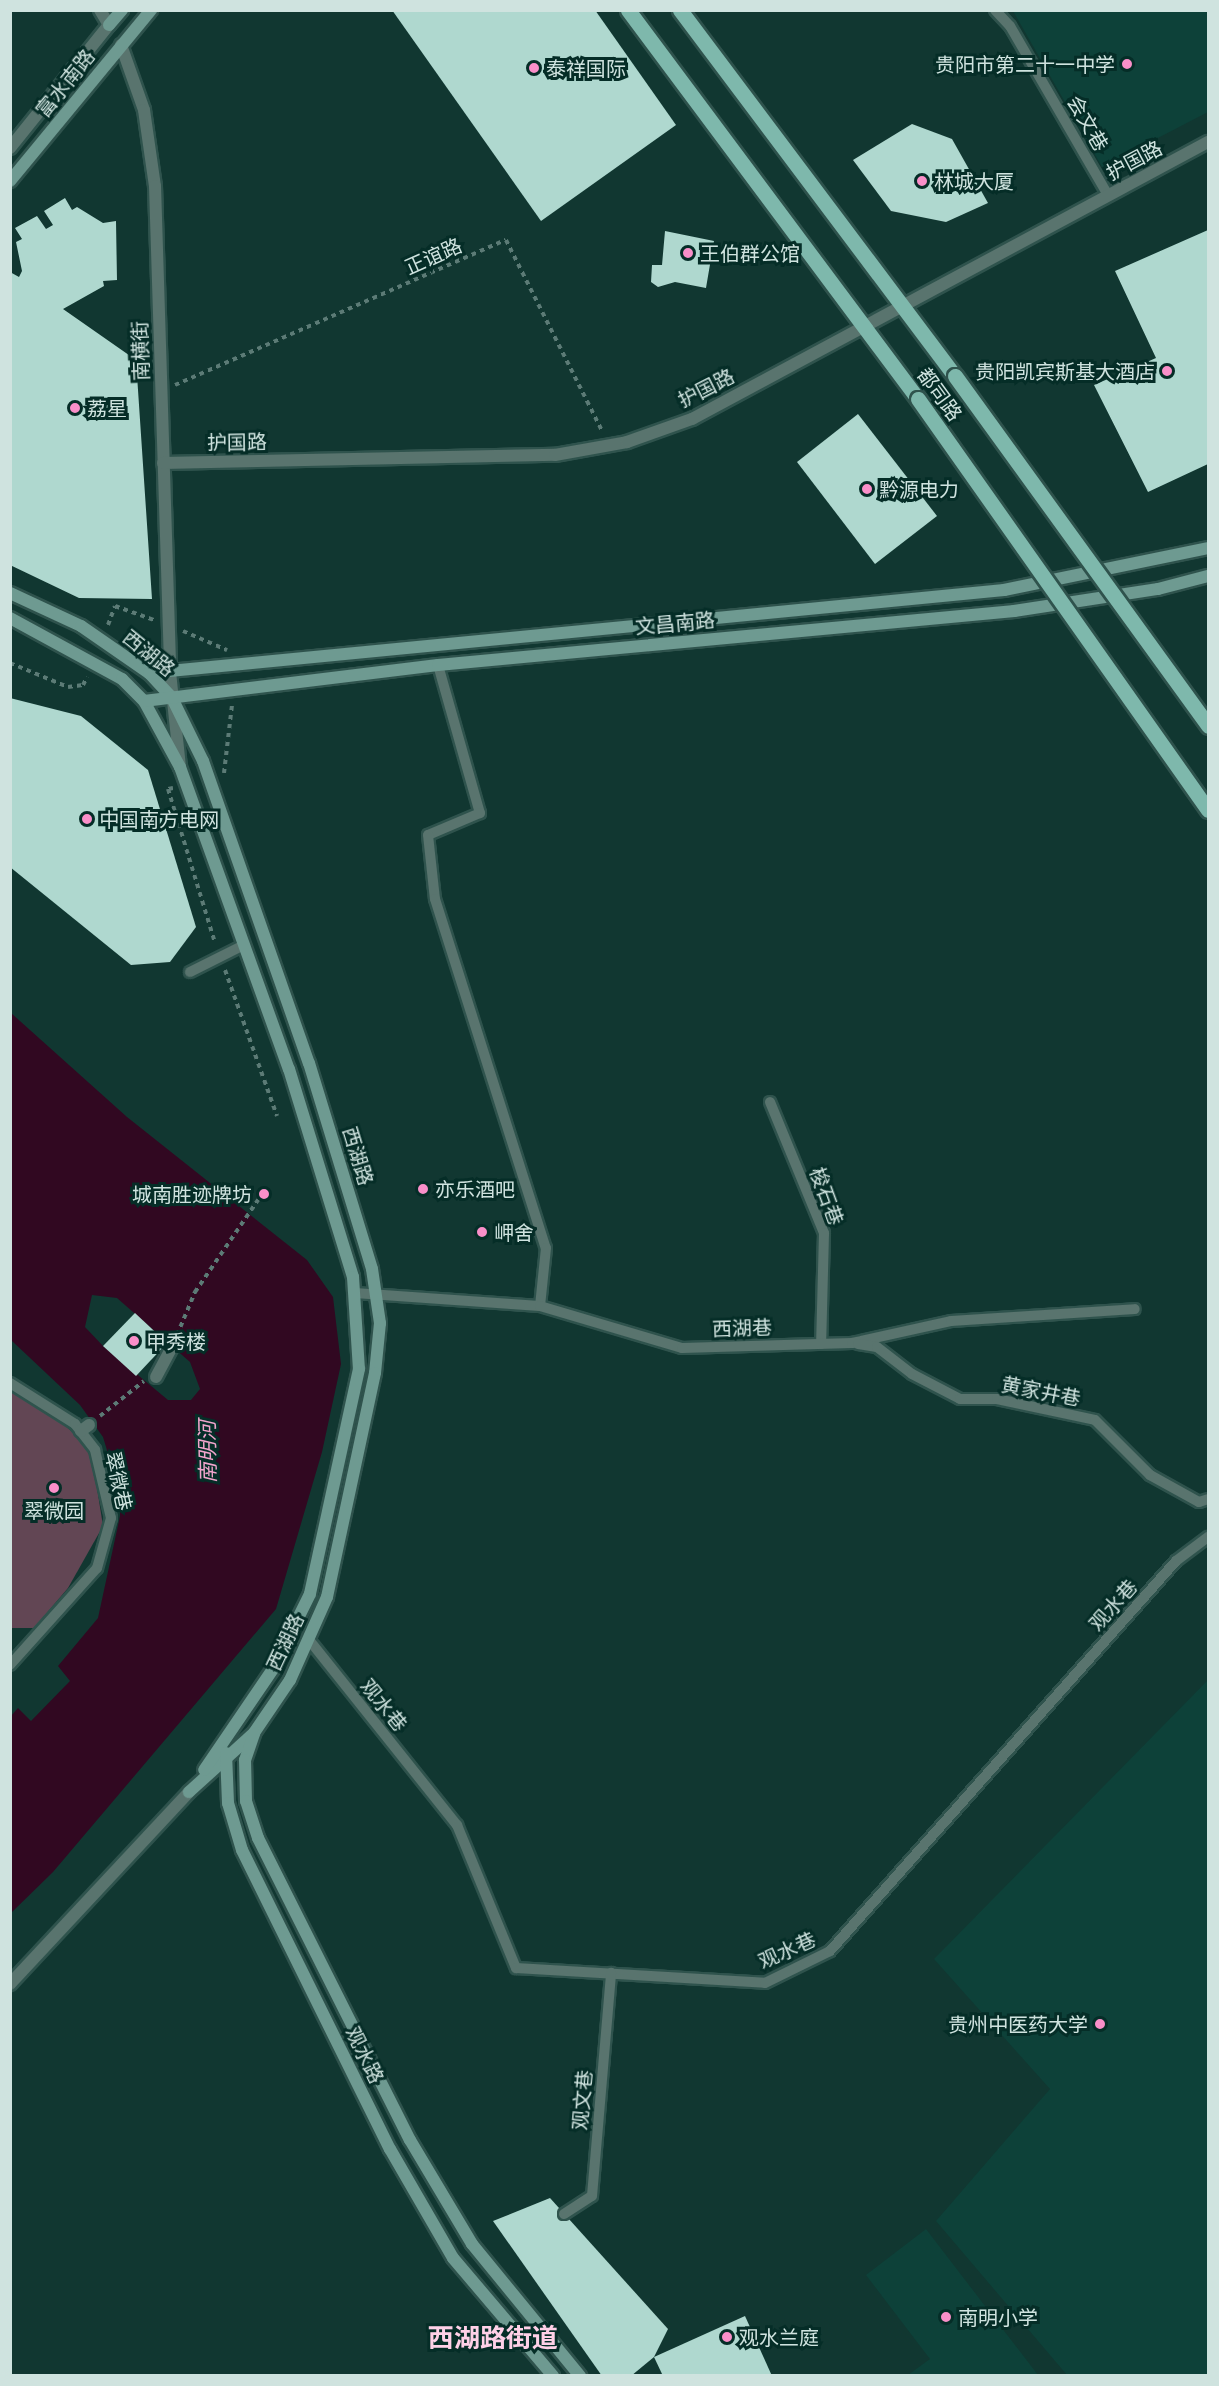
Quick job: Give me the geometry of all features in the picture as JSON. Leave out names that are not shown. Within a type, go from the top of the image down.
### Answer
[{"type":"main road","name":"富水南路","points":[[109,25],[122,10]]},
{"type":"main road","name":"富水南路","points":[[10,181],[151,10]]},
{"type":"main road","name":"都司路","points":[[628,10],[918,399],[1209,810]]},
{"type":"main road","name":"都司路","points":[[682,14],[955,376],[1209,726]]},
{"type":"main road","name":"文昌南路","points":[[149,673],[1004,590],[1209,548]]},
{"type":"main road","name":"文昌南路","points":[[144,701],[438,665],[1014,611],[1158,590],[1209,576]]},
{"type":"main road","name":"西湖路","points":[[10,593],[81,626],[149,673],[172,698],[203,761],[309,1064],[376,1298],[375,1373],[348,1515],[310,1641],[254,1733],[225,1756],[189,1792]]},
{"type":"main road","name":"西湖路","points":[[10,618],[69,646],[122,679],[144,701],[180,768],[289,1069],[355,1293],[359,1370],[310,1594],[273,1669],[189,1792]]},
{"type":"main road","name":"观水路","points":[[239,1718],[225,1756],[228,1803],[243,1851],[390,2149],[453,2258],[553,2376]]},
{"type":"main road","name":"观水路","points":[[254,1733],[244,1760],[246,1801],[258,1838],[410,2140],[472,2244],[580,2376]]},
{"type":"street","points":[[100,10],[109,25]]},
{"type":"street","name":"富水南路","points":[[10,148],[109,25]]},
{"type":"street","name":"南横街","points":[[121,45],[144,110],[155,186],[170,672],[180,768]]},
{"type":"street","name":"护国路","points":[[163,463],[555,454],[610,445],[692,419],[1209,142]]},
{"type":"street","points":[[156,1377],[172,1347]]},
{"type":"street","name":"西湖路","points":[[10,1984],[189,1792]]},
{"type":"lane","name":"会文巷","points":[[995,10],[1010,26],[1108,195]]},
{"type":"lane","points":[[438,665],[480,813],[428,836],[435,899],[546,1248],[540,1306]]},
{"type":"lane","points":[[190,972],[244,945]]},
{"type":"lane","name":"梭石巷","points":[[770,1102],[824,1233],[821,1344]]},
{"type":"lane","name":"西湖巷","points":[[355,1293],[376,1298],[540,1306],[682,1348],[852,1343],[951,1321],[1135,1309]]},
{"type":"lane","name":"黄家井巷","points":[[852,1343],[877,1347],[912,1374],[960,1400],[997,1399],[1095,1420],[1150,1475],[1199,1502],[1209,1499]]},
{"type":"lane","name":"翠微巷","points":[[10,1383],[85,1428],[95,1449],[111,1518],[97,1568],[10,1665]]},
{"type":"lane","name":"观水巷","points":[[310,1641],[457,1825],[516,1968],[765,1983],[831,1951],[1176,1561],[1209,1537]]},
{"type":"lane","name":"观文巷","points":[[564,2214],[592,2196],[611,1973]]},
{"type":"path","name":"正谊路","points":[[161,391],[506,240],[610,445]]},
{"type":"path","points":[[111,618],[115,606],[141,615]]},
{"type":"path","points":[[227,772],[234,722]]},
{"type":"path","points":[[168,789],[220,956],[277,1116]]},
{"type":"path","points":[[172,1347],[195,1292],[258,1200]]},
{"type":"path","points":[[85,1428],[156,1377]]},
{"type":"shaded area","name":"贵阳市第二十一中学","points":[[1013,11],[1208,11],[1208,112],[1102,167]]},
{"type":"shaded area","name":"翠微园","points":[[10,1388],[51,1412],[91,1450],[103,1526],[68,1588],[34,1628],[11,1628]]},
{"type":"shaded area","name":"贵州中医药大学","points":[[1208,1680],[1208,2375],[1067,2375],[936,2221],[1050,2089],[934,1959]]},
{"type":"shaded area","name":"南明小学","points":[[926,2229],[1038,2375],[908,2375],[930,2359],[866,2275]]},
{"type":"water","name":"南明河","points":[[11,1013],[127,1117],[307,1260],[333,1297],[341,1364],[322,1452],[276,1609],[53,1872],[11,1913],[11,1716],[18,1708],[31,1721],[70,1681],[58,1666],[98,1618],[120,1516],[120,1493],[103,1437],[80,1405],[11,1340]],"holes":[[[92,1295],[117,1298],[190,1362],[200,1389],[191,1400],[168,1400],[103,1346],[85,1327]]]},
{"type":"building","name":"泰祥国际","points":[[392,10],[595,10],[676,125],[541,221]]},
{"type":"building","name":"林城大厦","points":[[912,124],[952,139],[988,203],[946,222],[891,211],[853,160]]},
{"type":"building","name":"荔星","points":[[65,198],[72,210],[77,207],[103,223],[116,221],[117,280],[103,281],[104,286],[63,309],[136,360],[152,599],[79,598],[10,565],[10,272],[19,277],[22,271],[16,242],[22,239],[15,228],[37,216],[46,229],[53,225],[44,211]]},
{"type":"building","name":"贵阳凯宾斯基大酒店","points":[[1208,230],[1208,464],[1148,492],[1094,385],[1156,358],[1115,271]]},
{"type":"building","name":"王伯群公馆","points":[[665,231],[714,241],[706,288],[675,282],[658,287],[651,282],[652,265],[662,265]]},
{"type":"building","name":"黔源电力","points":[[858,414],[937,516],[875,564],[797,462]]},
{"type":"building","name":"中国南方电网","points":[[10,698],[81,716],[148,770],[196,927],[170,962],[131,965],[10,867]]},
{"type":"building","points":[[135,1313],[167,1343],[136,1376],[103,1346]]},
{"type":"building","points":[[550,2198],[668,2329],[654,2357],[631,2376],[602,2376],[493,2221]]},
{"type":"building","name":"观水兰庭","points":[[745,2316],[772,2376],[663,2376],[654,2357]]},
{"type":"place","name":"贵阳市第二十一中学","points":[[1127,64]]},
{"type":"place","name":"泰祥国际","points":[[534,68]]},
{"type":"place","name":"林城大厦","points":[[922,181]]},
{"type":"place","name":"王伯群公馆","points":[[688,253]]},
{"type":"place","name":"贵阳凯宾斯基大酒店","points":[[1167,371]]},
{"type":"place","name":"荔星","points":[[75,408]]},
{"type":"place","name":"黔源电力","points":[[867,489]]},
{"type":"place","name":"中国南方电网","points":[[87,819]]},
{"type":"place","name":"亦乐酒吧","points":[[423,1189]]},
{"type":"place","name":"城南胜迹牌坊","points":[[264,1194]]},
{"type":"place","name":"岬舍","points":[[482,1232]]},
{"type":"place","name":"甲秀楼","points":[[134,1341]]},
{"type":"place","name":"翠微园","points":[[54,1488]]},
{"type":"place","name":"贵州中医药大学","points":[[1100,2024]]},
{"type":"place","name":"南明小学","points":[[946,2317]]},
{"type":"place","name":"观水兰庭","points":[[727,2337]]},
{"type":"district","name":"西湖路街道","points":[[493,2338]]}]
